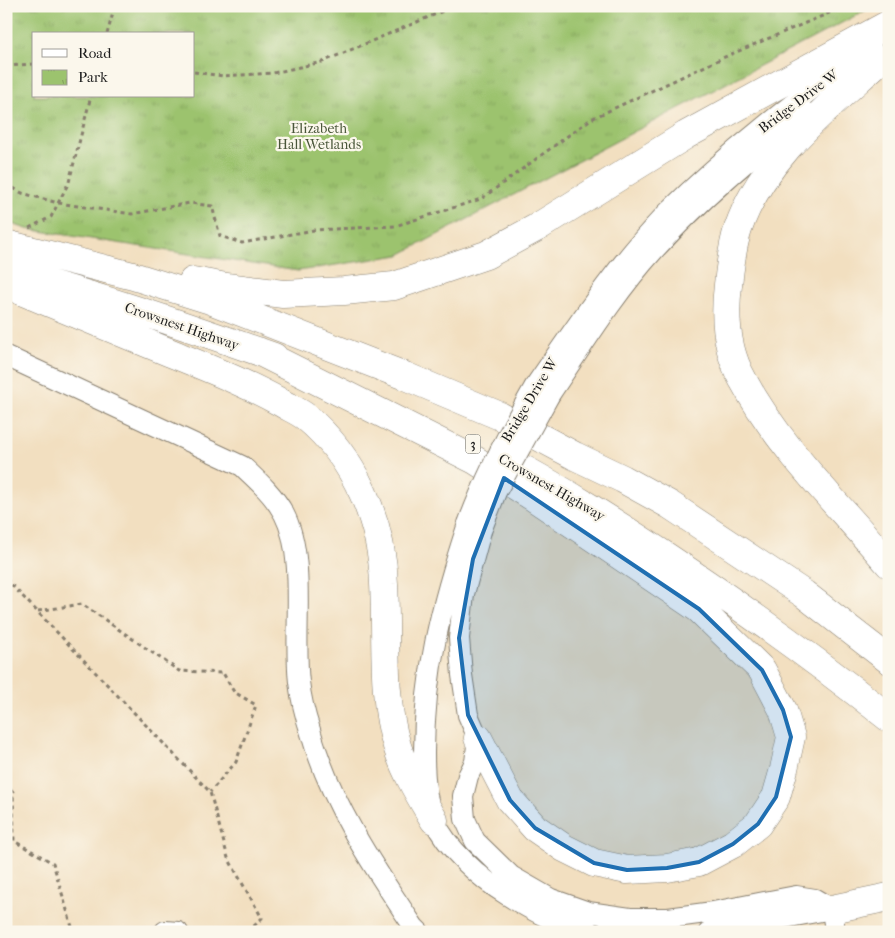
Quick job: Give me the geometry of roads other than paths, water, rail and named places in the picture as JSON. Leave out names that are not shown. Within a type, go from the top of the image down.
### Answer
[{"type":"highway","points":[[13,238],[226,287],[282,294],[394,286],[486,255],[536,228],[686,135],[889,24]]},
{"type":"highway","points":[[884,57],[804,128],[775,163],[754,196],[738,229],[730,263],[725,305],[729,342],[742,379],[767,418],[800,462],[889,564]]},
{"type":"highway","points":[[13,238],[210,300],[405,376],[500,416],[670,505],[804,594],[889,660]]},
{"type":"highway","name":"Crowsnest Highway","points":[[6,272],[46,282],[177,323],[319,374],[466,440],[526,470],[638,538],[730,598],[889,718]]},
{"type":"highway","points":[[6,284],[231,378],[305,417],[334,446],[356,479],[372,514],[380,550],[384,582],[385,664],[389,707],[396,746],[414,786],[434,820]]},
{"type":"highway","points":[[258,351],[476,460],[699,609],[762,670],[783,710],[790,737],[776,797],[758,824],[733,844],[700,862],[667,868],[627,870],[594,863],[564,848],[535,828],[510,800],[478,738]]},
{"type":"highway","points":[[833,921],[889,897]]},
{"type":"street","name":"Bridge Drive W","points":[[543,390],[596,297],[665,216],[740,145],[889,32]]},
{"type":"street","name":"Bridge Drive W","points":[[478,738],[468,716],[459,638],[480,490],[501,447],[543,390],[596,326],[654,250],[724,180],[764,146],[884,57]]},
{"type":"street","points":[[6,356],[242,466],[267,490],[284,514],[295,544],[299,683],[310,730],[324,773],[350,825],[377,872],[419,932]]},
{"type":"street","name":"Bridge Drive W","points":[[475,528],[446,592],[438,622],[428,678],[424,726],[424,764],[427,792],[434,820],[466,864],[495,888],[524,906],[560,923],[590,932]]},
{"type":"street","points":[[478,738],[474,762],[463,796],[464,819],[475,841],[511,876],[551,900],[588,912],[630,918],[668,918],[796,896],[815,899],[833,921]]},
{"type":"street","points":[[709,932],[833,921]]},
{"type":"street","points":[[166,931],[178,932]]},
{"type":"park label","name":"Elizabeth Hall Wetlands","points":[[319,136]]}]
